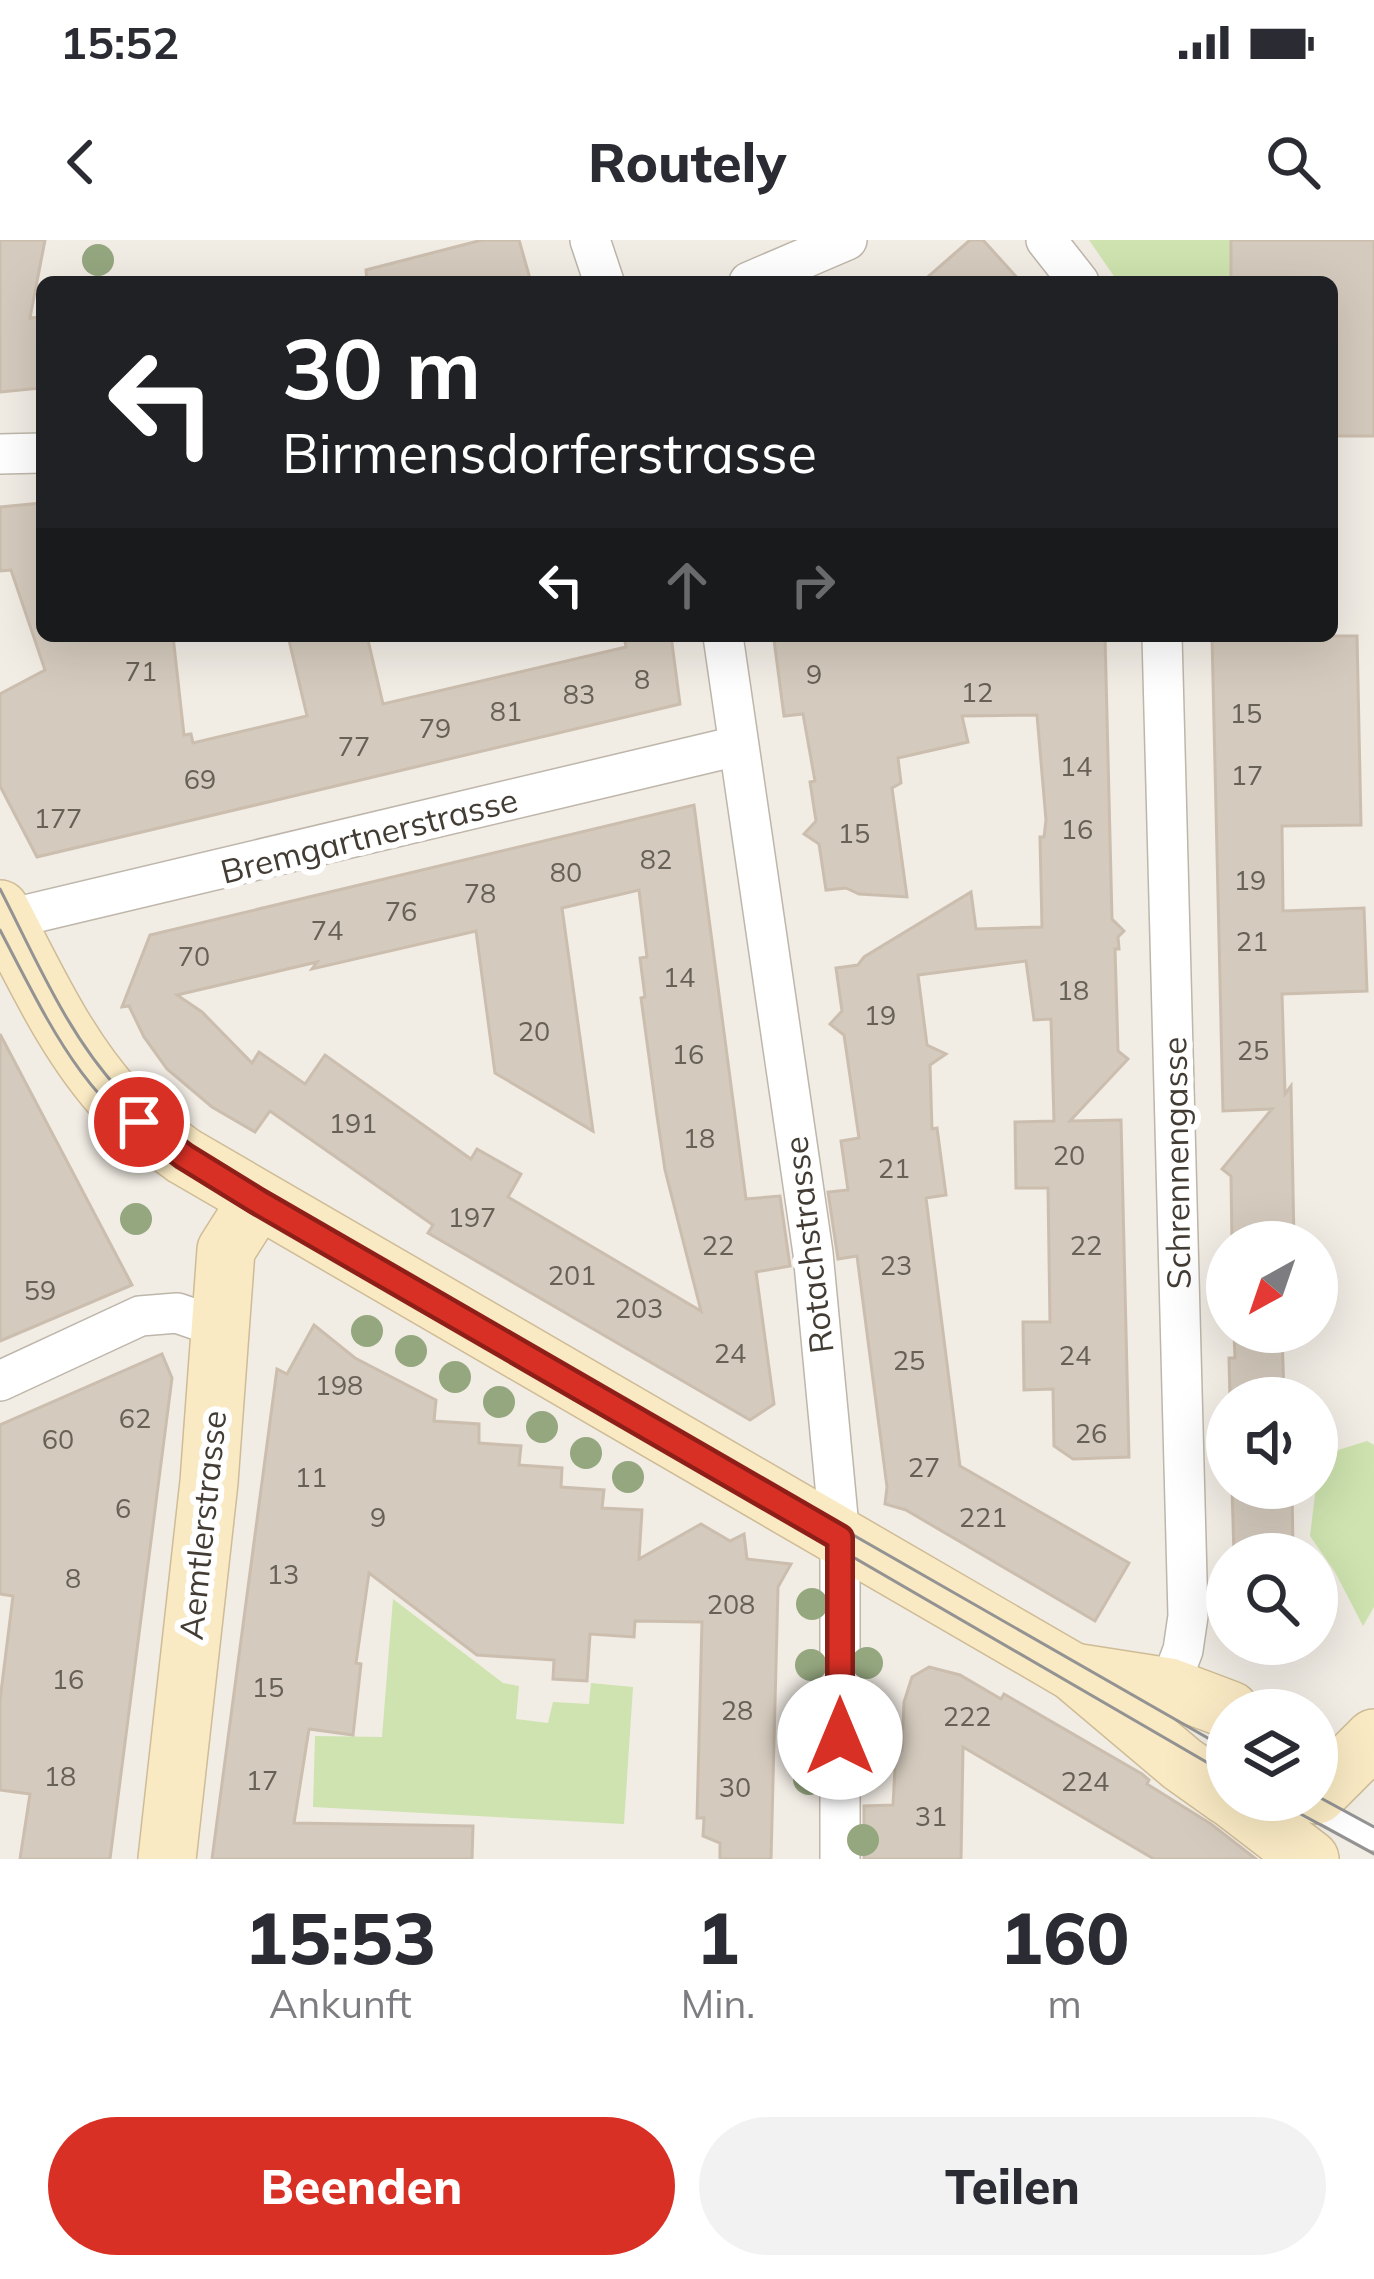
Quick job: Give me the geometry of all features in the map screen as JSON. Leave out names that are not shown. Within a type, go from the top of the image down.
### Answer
[{"type":"main road","points":[[2,917],[62,1027],[118,1102],[184,1156],[1073,1672],[1206,1781]]},
{"type":"main road","name":"Aemtlerstrasse","points":[[167,1859],[209,1482],[226,1250],[257,1201]]},
{"type":"main road","points":[[1073,1672],[1196,1712]]},
{"type":"street","points":[[590,240],[602,276]]},
{"type":"street","points":[[762,276],[847,240]]},
{"type":"street","points":[[1046,240],[1074,276]]},
{"type":"street","points":[[0,454],[36,453]]},
{"type":"street","name":"Rotachstrasse","points":[[724,642],[812,1253],[840,1538],[840,1859]]},
{"type":"street","name":"Schrennengasse","points":[[1162,642],[1188,1616],[1183,1650],[1196,1712]]},
{"type":"street","name":"Bremgartnerstrasse","points":[[2,917],[737,746]]},
{"type":"street","points":[[0,1381],[140,1316],[177,1313],[221,1328]]},
{"type":"lane","points":[[1338,1804],[1374,1840]]},
{"type":"green space","points":[[1089,240],[1256,240],[1257,276],[1114,276]]},
{"type":"green space","points":[[1367,1441],[1374,1445],[1374,1607],[1363,1626],[1338,1578],[1338,1533],[1310,1533],[1313,1509],[1338,1509],[1338,1450]]},
{"type":"green space","points":[[393,1599],[503,1683],[519,1686],[516,1719],[548,1723],[553,1702],[589,1704],[591,1683],[633,1687],[624,1824],[313,1807],[315,1736],[382,1737]]},
{"type":"building","points":[[0,240],[45,240],[30,318],[36,318],[36,389],[0,392]]},
{"type":"building","points":[[482,240],[519,240],[529,276],[366,276],[366,270]]},
{"type":"building","points":[[970,240],[983,240],[1016,276],[929,276]]},
{"type":"building","points":[[1231,240],[1374,240],[1374,436],[1338,436],[1338,276],[1231,276]]},
{"type":"building","points":[[36,504],[36,642],[174,642],[184,735],[191,734],[193,743],[307,716],[289,642],[368,642],[383,704],[626,647],[625,642],[672,642],[680,704],[37,857],[0,786],[0,694],[45,670],[11,570],[0,571],[0,507]]},
{"type":"building","points":[[1338,636],[1357,636],[1361,825],[1282,826],[1283,911],[1364,908],[1367,991],[1282,994],[1285,1094],[1291,1086],[1294,1221],[1232,1221],[1231,1176],[1222,1169],[1272,1109],[1223,1111],[1212,642],[1338,642]]},
{"type":"building","points":[[774,642],[1105,642],[1112,919],[1124,931],[1115,949],[1118,1051],[1128,1059],[1070,1121],[1121,1120],[1129,1457],[1073,1459],[1054,1446],[1053,1389],[1024,1390],[1023,1322],[1050,1322],[1048,1188],[1016,1188],[1015,1122],[1054,1121],[1051,1019],[1034,1020],[1026,961],[918,975],[927,1045],[946,1054],[930,1065],[932,1129],[937,1128],[946,1195],[926,1198],[960,1466],[1129,1563],[1095,1621],[906,1510],[885,1504],[887,1487],[857,1256],[838,1259],[828,1192],[848,1190],[841,1141],[859,1138],[844,1035],[830,1024],[842,1011],[836,968],[858,965],[971,892],[976,929],[1042,927],[1040,837],[1044,837],[1046,820],[1037,715],[962,716],[968,742],[898,758],[901,783],[892,788],[907,897],[859,894],[846,888],[826,890],[819,844],[804,834],[816,821],[810,782],[815,781],[803,714],[784,716]]},
{"type":"building","points":[[694,805],[746,1199],[780,1196],[790,1266],[756,1272],[774,1404],[750,1420],[428,1233],[433,1225],[270,1111],[255,1132],[212,1107],[167,1069],[129,1006],[122,1007],[150,935]],"holes":[[[639,890],[647,957],[640,958],[645,997],[641,998],[665,1170],[701,1311],[508,1197],[521,1174],[477,1149],[471,1159],[325,1055],[305,1084],[259,1052],[252,1063],[202,1012],[177,995],[476,931],[495,1073],[593,1131],[562,908]]]},
{"type":"building","points":[[0,1034],[132,1285],[0,1341]]},
{"type":"building","points":[[314,1325],[355,1358],[436,1400],[434,1421],[479,1424],[479,1443],[521,1446],[519,1465],[562,1468],[561,1487],[604,1490],[602,1508],[642,1510],[639,1559],[701,1524],[730,1541],[744,1534],[747,1559],[791,1564],[778,1587],[771,1859],[720,1859],[720,1843],[703,1836],[704,1818],[697,1818],[702,1622],[635,1621],[634,1637],[590,1634],[587,1681],[553,1679],[554,1660],[477,1655],[369,1573],[356,1663],[361,1664],[353,1735],[309,1729],[294,1823],[473,1826],[472,1859],[212,1859],[277,1369],[287,1374]]},
{"type":"building","points":[[1235,1353],[1283,1353],[1283,1377],[1229,1377],[1229,1358],[1235,1358]]},
{"type":"building","points":[[162,1354],[172,1378],[110,1859],[20,1859],[30,1794],[0,1790],[0,1700],[13,1596],[0,1594],[0,1425]]},
{"type":"building","points":[[1233,1509],[1292,1509],[1293,1533],[1233,1533]]},
{"type":"building","points":[[929,1667],[960,1675],[1001,1699],[1004,1694],[1142,1774],[1147,1784],[1256,1859],[1154,1859],[963,1747],[961,1859],[864,1859],[864,1806],[893,1805],[896,1750],[902,1750],[904,1702],[912,1677]]},
{"type":"tram line","points":[[0,889],[84,1045],[127,1098],[177,1139],[1206,1737]]},
{"type":"tram line","points":[[0,930],[75,1063],[120,1117],[184,1169],[1206,1762]]},
{"type":"tram line","points":[[1338,1807],[1374,1827]]},
{"type":"tram line","points":[[1314,1821],[1374,1854]]},
{"type":"route","points":[[139,1122],[257,1201],[840,1538],[840,1737]]}]
